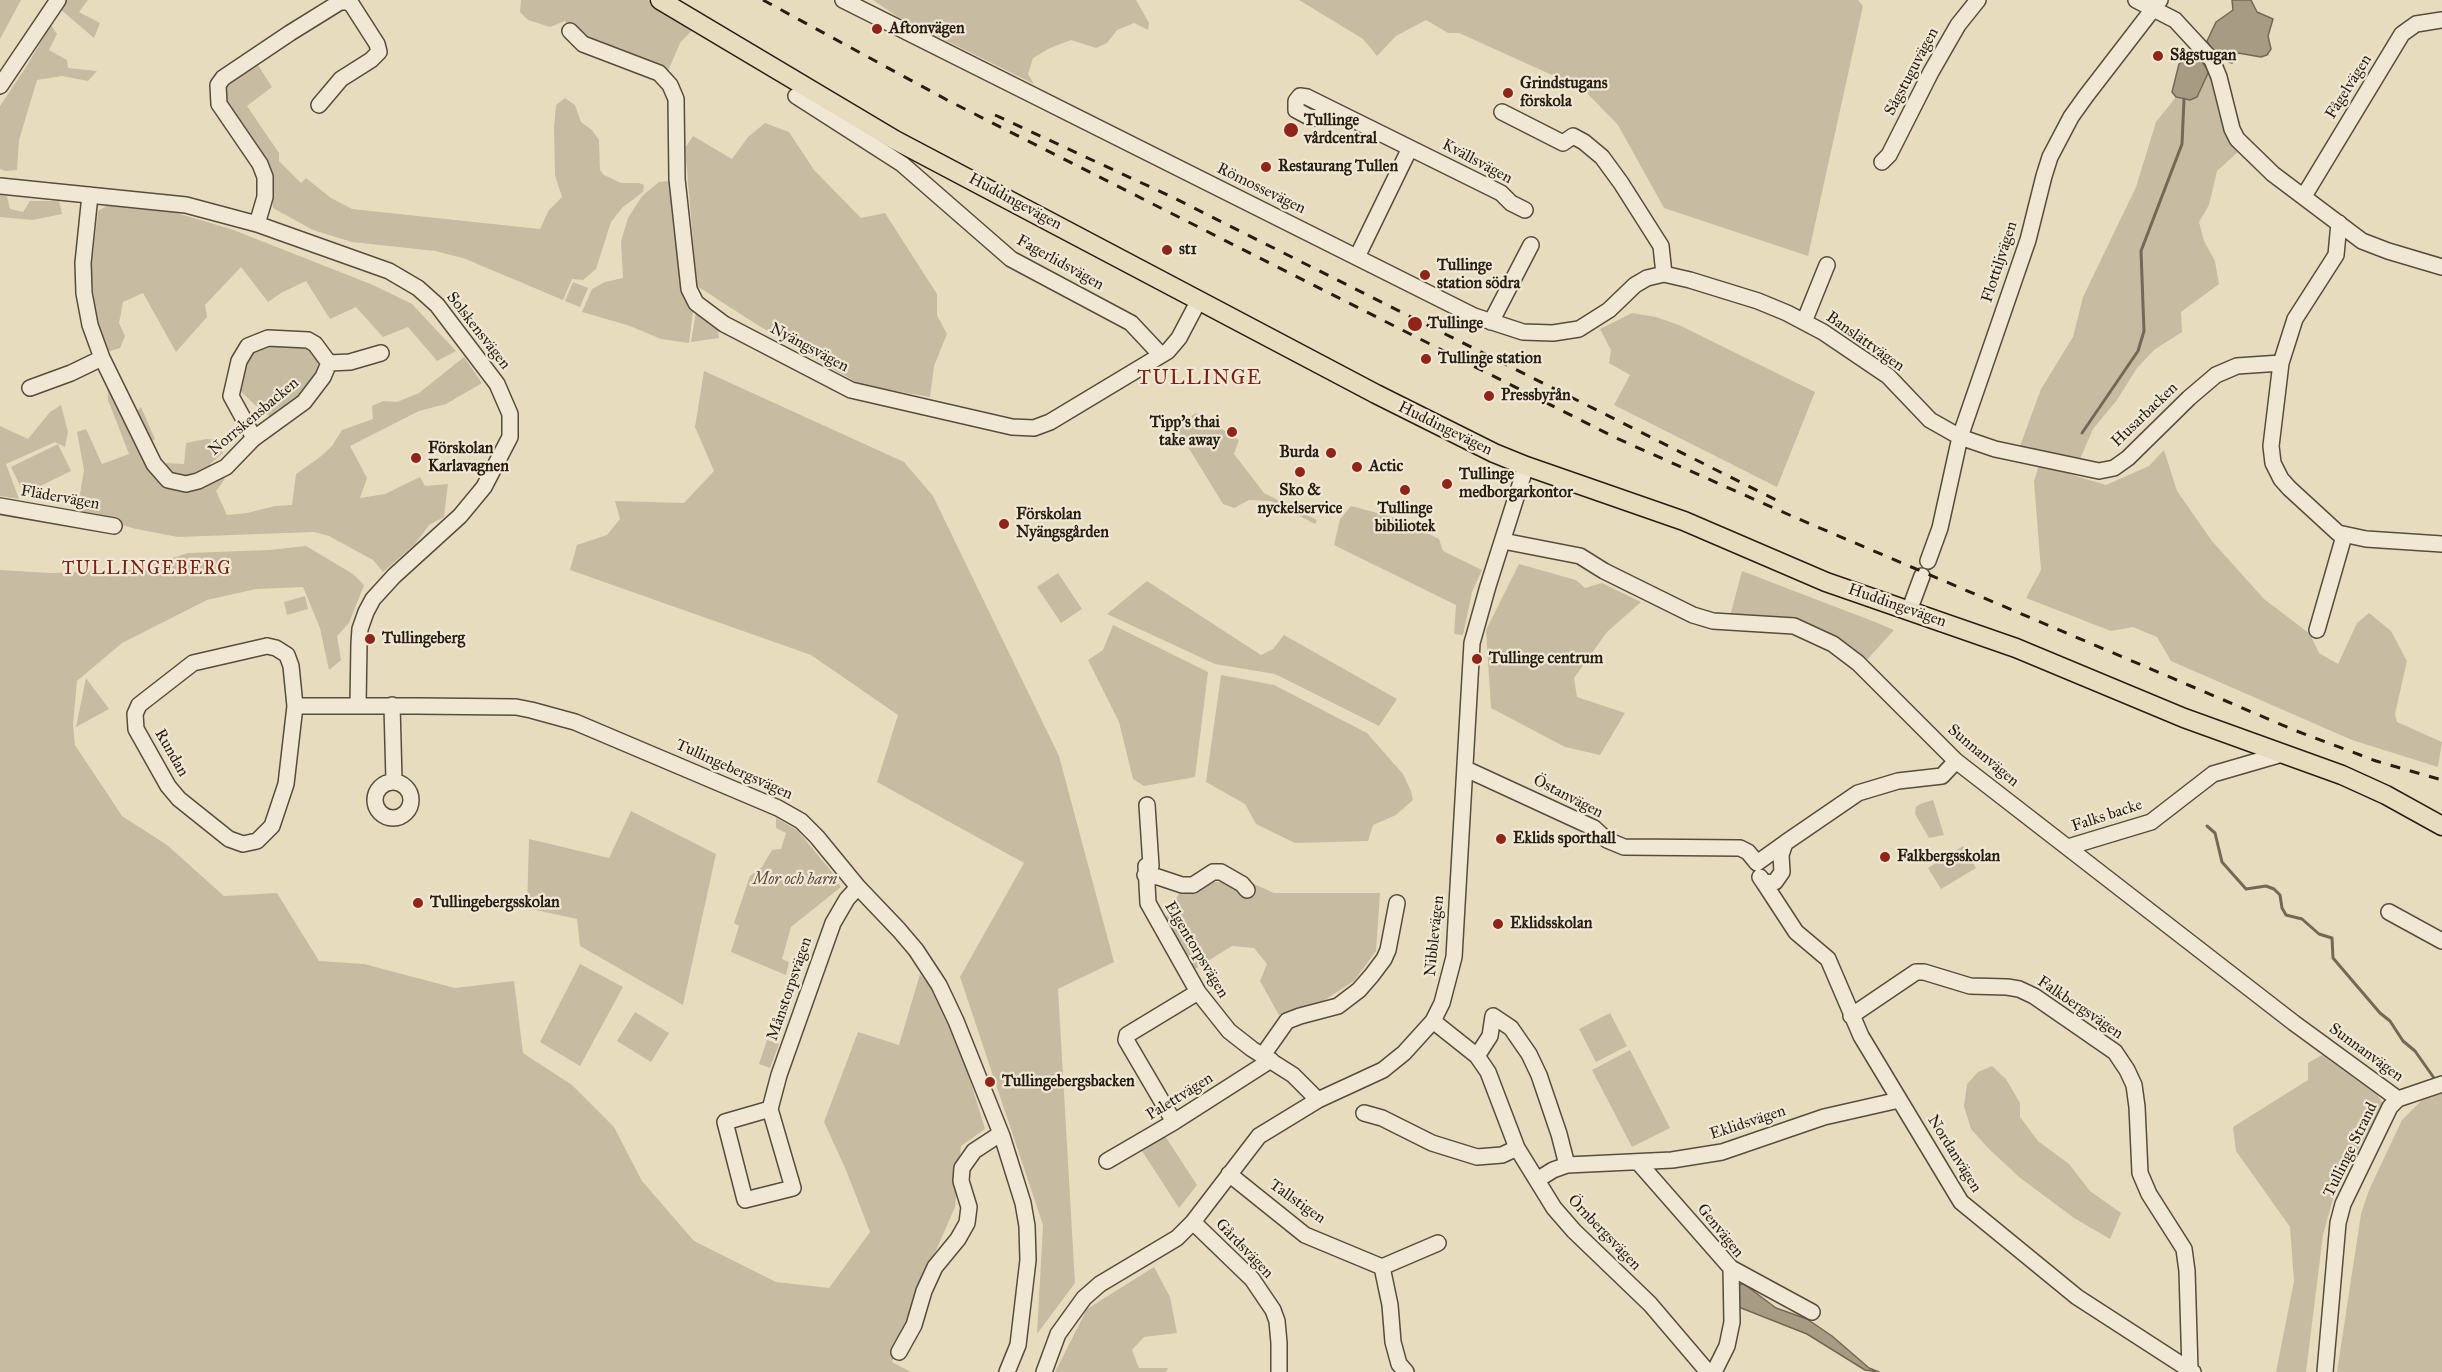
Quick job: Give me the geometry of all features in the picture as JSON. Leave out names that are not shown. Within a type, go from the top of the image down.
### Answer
[{"type":"main road","name":"Huddingevägen","points":[[660,0],[895,140],[1474,444],[1526,466],[1684,521],[1826,582],[2016,648],[2184,718],[2357,781],[2442,826]]},
{"type":"street","points":[[0,86],[58,0]]},
{"type":"street","name":"Sågstuguvägen","points":[[1882,162],[1889,155],[1923,86],[1958,25],[1977,0]]},
{"type":"street","points":[[2136,0],[2157,4],[2212,60],[2219,77],[2228,119],[2237,139],[2273,174],[2362,241],[2442,267]]},
{"type":"street","points":[[257,224],[265,197],[265,177],[260,164],[219,104],[218,85],[223,78],[265,49],[345,1],[352,5],[377,44],[379,52],[371,60],[341,79],[319,105]]},
{"type":"street","name":"Römossevägen","points":[[847,1],[1491,322],[1523,332],[1567,332],[1579,329],[1609,310],[1635,285],[1647,278],[1664,274]]},
{"type":"street","name":"Flottiljvägen","points":[[1928,561],[1940,528],[1960,437],[2028,240],[2044,176],[2055,148],[2086,96],[2157,4]]},
{"type":"street","name":"Fågelvägen","points":[[2304,196],[2402,34],[2416,24],[2442,20]]},
{"type":"street","name":"Nyängsvägen","points":[[570,31],[583,44],[659,73],[670,85],[676,99],[677,179],[689,289],[696,303],[724,324],[851,390],[1022,429],[1034,428],[1050,422],[1172,348],[1199,300]]},
{"type":"street","name":"Fagerlidsvägen","points":[[796,96],[902,164],[1011,259],[1131,323],[1161,355]]},
{"type":"street","name":"Kvällsvägen","points":[[1336,112],[1501,193],[1511,203],[1525,210]]},
{"type":"street","points":[[1502,112],[1563,143],[1573,136],[1602,157],[1661,246],[1664,274]]},
{"type":"street","points":[[1358,257],[1410,148]]},
{"type":"street","name":"Solskensvägen","points":[[0,186],[186,205],[257,224],[389,271],[418,288],[437,305],[496,384],[510,414],[510,437],[484,487],[460,516],[394,576],[373,599],[360,629],[358,705]]},
{"type":"street","name":"Norrskensbacken","points":[[90,195],[82,263],[84,293],[90,325],[102,358],[154,464],[168,480],[181,484],[198,481],[226,467],[254,438],[304,402],[323,377],[329,363]]},
{"type":"street","points":[[2339,224],[2336,255],[2295,319],[2281,363],[2271,447],[2273,463],[2281,479],[2289,488],[2327,524],[2344,536],[2442,544]]},
{"type":"street","points":[[2336,255],[2362,241]]},
{"type":"street","points":[[1491,322],[1531,245]]},
{"type":"street","name":"Banslättvägen","points":[[1804,322],[1827,265]]},
{"type":"street","name":"Banslättvägen","points":[[1664,274],[1758,301],[1804,322],[1884,373],[1929,420],[1960,437]]},
{"type":"street","points":[[254,438],[231,396],[239,362],[248,346],[268,338],[287,337],[308,340],[315,344],[329,363],[350,362],[381,353]]},
{"type":"street","points":[[30,388],[71,373],[102,358]]},
{"type":"street","name":"Husarbacken","points":[[1960,437],[1995,449],[2088,470],[2108,471],[2128,458],[2216,375],[2243,364],[2281,363]]},
{"type":"street","name":"Nibblevägen","points":[[1044,1372],[1058,1334],[1084,1298],[1100,1284],[1162,1249],[1193,1222],[1259,1136],[1318,1100],[1383,1070],[1404,1053],[1433,1021],[1442,1002],[1454,957],[1472,643],[1526,466]]},
{"type":"street","name":"Flädervägen","points":[[0,506],[114,526]]},
{"type":"street","points":[[2317,630],[2344,536]]},
{"type":"street","name":"Sunnanvägen","points":[[1503,541],[1580,556],[1604,571],[1693,615],[1713,621],[1794,626],[1833,644],[1858,663],[1956,761],[2398,1100]]},
{"type":"street","points":[[1909,611],[1922,576]]},
{"type":"street","name":"Rundan","points":[[267,646],[276,648],[287,655],[291,666],[295,706],[283,796],[272,826],[256,841],[243,844],[229,839],[179,799],[168,786],[136,729],[135,714],[139,705],[193,663],[267,646]]},
{"type":"street","points":[[392,705],[394,781]]},
{"type":"street","name":"Tullingebergsvägen","points":[[295,706],[392,705],[516,708],[575,722],[786,812],[801,821],[916,950],[939,985],[956,1021],[1000,1134],[1023,1203],[1028,1249],[1018,1345],[1007,1372]]},
{"type":"street","name":"Falks backe","points":[[2068,847],[2151,822],[2213,774],[2282,754]]},
{"type":"street","points":[[1785,843],[1780,876],[1774,882],[1764,884],[1757,872],[1757,862],[1785,843],[1858,794],[1898,781],[1942,776],[1956,761]]},
{"type":"street","name":"Östanvägen","points":[[1466,769],[1594,828],[1607,840],[1624,847],[1740,848],[1748,852],[1757,862]]},
{"type":"street","name":"Elgentorpsvägen","points":[[1147,805],[1151,866],[1146,866],[1145,875],[1148,903],[1198,992],[1229,1031],[1293,1074],[1318,1100]]},
{"type":"street","name":"Elgentorpsvägen","points":[[1145,875],[1182,885],[1193,885],[1214,872],[1221,872],[1242,884],[1247,890]]},
{"type":"street","name":"Nordanvägen","points":[[1764,884],[1796,932],[1828,959],[1851,1016],[1953,1193],[1975,1216],[2077,1297],[2192,1371]]},
{"type":"street","name":"Månstorpsvägen","points":[[770,1109],[725,1122],[745,1200],[793,1188],[770,1109],[778,1075],[832,923],[847,899],[858,887]]},
{"type":"street","points":[[1267,1057],[1287,1021],[1338,1006],[1372,975],[1388,950],[1397,903]]},
{"type":"street","points":[[2389,912],[2442,942]]},
{"type":"street","name":"Falkbergsvägen","points":[[1851,1016],[1916,972],[1924,972],[1970,986],[2019,989],[2034,996],[2115,1052],[2134,1085],[2140,1173],[2149,1194],[2184,1249],[2192,1371]]},
{"type":"street","points":[[1174,1122],[1126,1040],[1127,1035],[1198,992]]},
{"type":"street","points":[[1477,1056],[1490,1036],[1493,1016],[1511,1028],[1529,1054],[1539,1075],[1560,1134],[1567,1165]]},
{"type":"street","name":"Örnbergsvägen","points":[[1433,1021],[1477,1056],[1488,1072],[1498,1092],[1517,1148],[1566,1223],[1650,1304],[1707,1372]]},
{"type":"street","name":"Palettvägen","points":[[1107,1161],[1174,1122],[1267,1057]]},
{"type":"street","name":"Tullinge Strand","points":[[2325,1372],[2340,1214],[2390,1107],[2398,1100],[2442,1084]]},
{"type":"street","name":"Eklidsvägen","points":[[1537,1180],[1567,1165],[1672,1160],[1722,1152],[1824,1117],[1899,1100]]},
{"type":"street","points":[[1364,1113],[1382,1118],[1432,1143],[1466,1154],[1488,1157],[1517,1148]]},
{"type":"street","points":[[899,1352],[914,1325],[924,1291],[935,1267],[958,1239],[967,1223],[969,1207],[961,1181],[962,1168],[976,1149],[1000,1134]]},
{"type":"street","name":"Genvägen","points":[[1638,1162],[1731,1268],[1732,1322],[1727,1346],[1714,1372]]},
{"type":"street","name":"Tallstigen","points":[[1229,1174],[1305,1235],[1382,1267]]},
{"type":"street","name":"Gårdsvägen","points":[[1193,1222],[1252,1279],[1273,1310],[1278,1332],[1279,1372]]},
{"type":"street","points":[[1406,1372],[1400,1364],[1393,1342],[1390,1305],[1382,1267],[1438,1243]]},
{"type":"street","points":[[1731,1268],[1812,1312]]},
{"type":"green space","points":[[0,0],[21,0],[0,39]]},
{"type":"green space","points":[[66,0],[88,0],[79,12],[100,23],[94,38],[60,9]]},
{"type":"green space","points":[[521,0],[647,0],[694,28],[680,43],[668,71],[575,31],[565,21],[550,27],[528,20],[520,12]]},
{"type":"green space","points":[[873,0],[1136,0],[1149,23],[1148,30],[1134,23],[1117,30],[1107,43],[1096,48],[1071,40],[1050,48],[1033,58],[1028,74],[1034,84],[898,17]]},
{"type":"green space","points":[[1299,0],[1858,0],[1863,6],[1808,256],[1664,208],[1618,125],[1583,89],[1459,33],[1448,33],[1426,20],[1396,36],[1377,56],[1363,39]]},
{"type":"green space","points":[[51,25],[57,34],[49,50],[67,60],[68,68],[97,71],[88,81],[62,76],[37,80],[19,140],[17,170],[5,171],[0,169],[0,106]]},
{"type":"green space","points":[[258,65],[272,87],[247,106],[279,153],[279,161],[301,183],[306,178],[331,198],[352,209],[540,229],[549,210],[562,197],[555,175],[554,128],[556,105],[565,98],[575,105],[581,122],[592,130],[599,140],[600,170],[604,175],[621,183],[644,185],[643,192],[623,207],[611,222],[596,269],[583,280],[572,279],[563,300],[463,258],[435,251],[352,242],[313,230],[273,208],[270,170],[261,152],[235,119],[225,100],[225,88],[251,67]]},
{"type":"green space","points":[[2209,71],[2219,115],[2238,152],[2217,171],[2209,205],[2199,222],[2204,241],[2215,261],[2219,284],[2181,312],[2182,332],[2154,350],[2137,368],[2117,400],[2093,429],[2080,459],[2020,446],[2041,389],[2073,337],[2083,297],[2136,187],[2156,122],[2176,97],[2190,100]]},
{"type":"green space","points":[[765,123],[789,132],[814,170],[861,218],[885,213],[937,294],[937,315],[947,334],[934,366],[930,397],[861,385],[759,326],[697,286],[685,148],[693,136],[732,159],[748,137]]},
{"type":"green space","points":[[677,180],[685,301],[693,311],[689,343],[661,339],[630,326],[582,312],[592,289],[605,282],[623,278],[621,241],[628,218],[642,196],[659,182]]},
{"type":"green space","points":[[0,195],[7,196],[10,209],[23,212],[30,201],[59,201],[62,214],[33,220],[0,217]]},
{"type":"green space","points":[[108,205],[173,212],[231,229],[373,285],[412,304],[456,351],[437,361],[408,327],[383,337],[356,307],[330,319],[306,281],[268,302],[241,267],[205,305],[207,317],[176,352],[143,293],[123,302],[119,323],[125,336],[120,348],[110,351],[106,349],[96,319],[91,271],[98,211]]},
{"type":"green space","points":[[573,282],[588,288],[580,307],[565,301]]},
{"type":"green space","points":[[696,312],[718,328],[719,338],[691,342]]},
{"type":"green space","points":[[1632,313],[1656,317],[1679,325],[1815,392],[1777,487],[1614,405],[1630,375],[1609,363],[1611,350],[1600,329]]},
{"type":"green space","points":[[306,342],[321,356],[320,374],[276,421],[236,387],[241,364],[255,345]]},
{"type":"green space","points":[[464,357],[482,383],[446,404],[419,411],[350,446],[367,478],[360,498],[385,494],[420,477],[425,486],[448,484],[444,517],[429,525],[415,544],[383,572],[373,560],[329,536],[314,532],[178,537],[136,529],[77,512],[84,470],[77,432],[86,429],[102,464],[129,454],[108,400],[107,375],[127,422],[141,407],[155,439],[141,449],[148,462],[184,464],[186,443],[206,439],[221,440],[223,453],[210,464],[225,479],[216,491],[227,515],[292,505],[296,474],[332,446],[342,430],[373,419],[372,406],[383,401],[397,402],[419,393]]},
{"type":"green space","points":[[704,371],[904,462],[933,496],[1059,756],[1114,962],[1058,989],[1075,1283],[1037,1334],[1043,1225],[960,977],[1024,863],[877,782],[898,715],[811,655],[570,570],[577,545],[607,535],[620,519],[615,501],[684,503],[714,471],[695,427]]},
{"type":"green space","points":[[61,405],[68,432],[65,447],[55,442],[6,464],[19,499],[0,496],[0,426],[28,439],[50,412]]},
{"type":"green space","points":[[1196,413],[1239,440],[1234,454],[1264,493],[1317,520],[1315,524],[1271,501],[1249,500],[1234,508],[1223,504],[1177,429],[1180,423]]},
{"type":"green space","points":[[58,444],[71,471],[24,494],[11,467]]},
{"type":"green space","points":[[2164,450],[2177,491],[2212,541],[2264,599],[2310,634],[2319,653],[2338,664],[2357,623],[2369,613],[2391,631],[2407,661],[2395,714],[2397,722],[2442,742],[2438,767],[2352,740],[2171,661],[2157,637],[2133,627],[2111,631],[2026,598],[2041,570],[2034,481],[2039,465],[2106,485],[2149,466]]},
{"type":"green space","points":[[1351,506],[1400,519],[1439,539],[1443,551],[1482,570],[1472,592],[1463,635],[1454,634],[1456,605],[1334,545],[1340,519]]},
{"type":"green space","points":[[306,546],[353,574],[364,585],[349,623],[337,636],[341,660],[329,670],[320,628],[303,587],[256,589],[207,600],[122,643],[77,681],[73,724],[75,745],[122,816],[167,845],[224,896],[277,893],[319,961],[364,964],[455,988],[514,981],[523,1053],[572,1085],[614,1127],[642,1181],[694,1241],[776,1282],[829,1288],[870,1232],[824,1122],[858,1032],[899,1045],[920,974],[930,986],[963,1057],[985,1129],[961,1146],[955,1207],[927,1271],[892,1362],[911,1372],[0,1372],[0,570],[50,573],[136,570],[188,553],[269,550]]},
{"type":"green space","points":[[1519,564],[1576,580],[1585,588],[1602,583],[1641,602],[1607,632],[1574,678],[1577,697],[1625,713],[1600,755],[1565,747],[1491,708],[1486,630]]},
{"type":"green space","points":[[1742,571],[1894,630],[1864,663],[1827,633],[1792,621],[1730,616]]},
{"type":"green space","points":[[1058,573],[1082,609],[1061,623],[1037,587]]},
{"type":"green space","points":[[1147,581],[1261,655],[1273,649],[1284,635],[1397,699],[1379,726],[1275,674],[1215,664],[1107,614]]},
{"type":"green space","points":[[305,596],[308,609],[287,615],[284,602]]},
{"type":"green space","points":[[1113,625],[1208,672],[1195,777],[1144,786],[1133,779],[1119,722],[1088,660],[1103,650]]},
{"type":"green space","points":[[1221,675],[1274,685],[1367,733],[1403,774],[1413,800],[1396,815],[1373,825],[1368,841],[1295,843],[1256,824],[1245,804],[1206,782]]},
{"type":"green space","points":[[86,678],[109,709],[76,727]]},
{"type":"green space","points":[[1933,800],[1944,835],[1929,838],[1915,814],[1916,807]]},
{"type":"green space","points":[[631,811],[716,854],[683,1005],[580,946],[577,919],[527,908],[529,839],[609,858]]},
{"type":"green space","name":"Mor och barn","points":[[776,818],[797,830],[832,872],[841,887],[791,927],[782,959],[789,962],[786,975],[731,952],[739,926],[734,923],[750,876],[762,867],[772,850],[781,849],[786,833],[776,828]]},
{"type":"green space","points":[[1963,846],[1976,868],[1941,889],[1928,868]]},
{"type":"green space","points":[[1210,882],[1252,883],[1274,893],[1380,893],[1376,951],[1354,981],[1320,1003],[1279,1015],[1260,981],[1267,964],[1254,948],[1232,946],[1195,969],[1165,920],[1180,892],[1198,891]]},
{"type":"green space","points":[[580,964],[623,987],[580,1066],[540,1042]]},
{"type":"green space","points":[[635,1012],[669,1033],[651,1062],[617,1041]]},
{"type":"green space","points":[[1610,1013],[1627,1046],[1596,1062],[1579,1029]]},
{"type":"green space","points":[[767,1040],[779,1044],[770,1068],[759,1064]]},
{"type":"green space","points":[[1630,1050],[1670,1128],[1632,1147],[1592,1070]]},
{"type":"green space","points":[[2322,1055],[2377,1095],[2383,1103],[2334,1195],[2323,1235],[2306,1372],[2276,1372],[2294,1281],[2290,1227],[2236,1151],[2233,1127],[2308,1080],[2308,1063]]},
{"type":"green space","points":[[1992,1066],[2006,1079],[2020,1103],[2020,1117],[2038,1141],[2069,1164],[2090,1191],[2121,1213],[2110,1239],[2074,1218],[2019,1177],[1971,1129],[1964,1106],[1967,1084],[1978,1072]]},
{"type":"green space","points":[[2442,1091],[2442,1372],[2337,1372],[2361,1214],[2369,1190],[2402,1120],[2422,1100]]},
{"type":"green space","points":[[1165,1136],[1197,1185],[1179,1208],[1142,1151]]},
{"type":"green space","points":[[1154,1267],[1170,1297],[1177,1333],[1144,1337],[1132,1350],[1139,1368],[1168,1368],[1166,1372],[1055,1372],[1087,1309]]},
{"type":"shaded area","points":[[2232,0],[2251,0],[2257,12],[2273,19],[2268,36],[2271,49],[2267,55],[2261,57],[2238,53],[2232,63],[2221,60],[2213,52],[2207,41],[2216,22],[2233,10]]},
{"type":"shaded area","points":[[2195,53],[2209,71],[2197,97],[2190,100],[2176,97],[2172,92],[2179,64]]},
{"type":"shaded area","points":[[1744,1284],[1776,1308],[1807,1319],[1832,1336],[1869,1368],[1879,1372],[1865,1370],[1807,1334],[1736,1306],[1736,1285]]},
{"type":"waterway","points":[[2082,433],[2138,351],[2144,331],[2141,251],[2182,144],[2184,99]]},
{"type":"waterway","points":[[2207,826],[2215,833],[2222,862],[2246,889],[2266,886],[2274,889],[2280,895],[2282,908],[2286,915],[2302,919],[2319,934],[2332,938],[2333,958],[2380,1013],[2390,1021],[2403,1041],[2415,1051],[2434,1078]]},
{"type":"railway","points":[[763,0],[949,101],[1616,438],[1794,517],[2294,730],[2376,761],[2442,780]]},
{"type":"railway","points":[[995,115],[1172,197],[1778,501]]},
{"type":"place","name":"Aftonvägen","points":[[877,29]]},
{"type":"place","name":"Sågstugan","points":[[2158,56]]},
{"type":"place","name":"Grindstugans förskola","points":[[1508,93]]},
{"type":"place","name":"Tullinge vårdcentral","points":[[1291,130]]},
{"type":"place","name":"Restaurang Tullen","points":[[1266,167]]},
{"type":"place","name":"st1","points":[[1167,250]]},
{"type":"place","name":"Tullinge station södra","points":[[1425,275]]},
{"type":"place","name":"Tullinge","points":[[1415,324]]},
{"type":"place","name":"Tullinge station","points":[[1426,359]]},
{"type":"place","name":"Pressbyrån","points":[[1489,396]]},
{"type":"place","name":"Tipp's thai take away","points":[[1232,432]]},
{"type":"place","name":"Burda","points":[[1331,453]]},
{"type":"place","name":"Förskolan Karlavagnen","points":[[416,458]]},
{"type":"place","name":"Actic","points":[[1357,467]]},
{"type":"place","name":"Sko & nyckelservice","points":[[1300,472]]},
{"type":"place","name":"Tullinge medborgarkontor","points":[[1447,484]]},
{"type":"place","name":"Tullinge bibiliotek","points":[[1405,490]]},
{"type":"place","name":"Förskolan Nyängsgården","points":[[1004,524]]},
{"type":"place","name":"Tullingeberg","points":[[370,639]]},
{"type":"place","name":"Tullinge centrum","points":[[1477,659]]},
{"type":"place","name":"Eklids sporthall","points":[[1501,839]]},
{"type":"place","name":"Falkbergsskolan","points":[[1885,857]]},
{"type":"place","name":"Tullingebergsskolan","points":[[418,903]]},
{"type":"place","name":"Eklidsskolan","points":[[1498,924]]},
{"type":"place","name":"Tullingebergsbacken","points":[[990,1082]]},
{"type":"district","name":"TULLINGE","points":[[1200,379]]},
{"type":"district","name":"TULLINGEBERG","points":[[147,570]]}]
